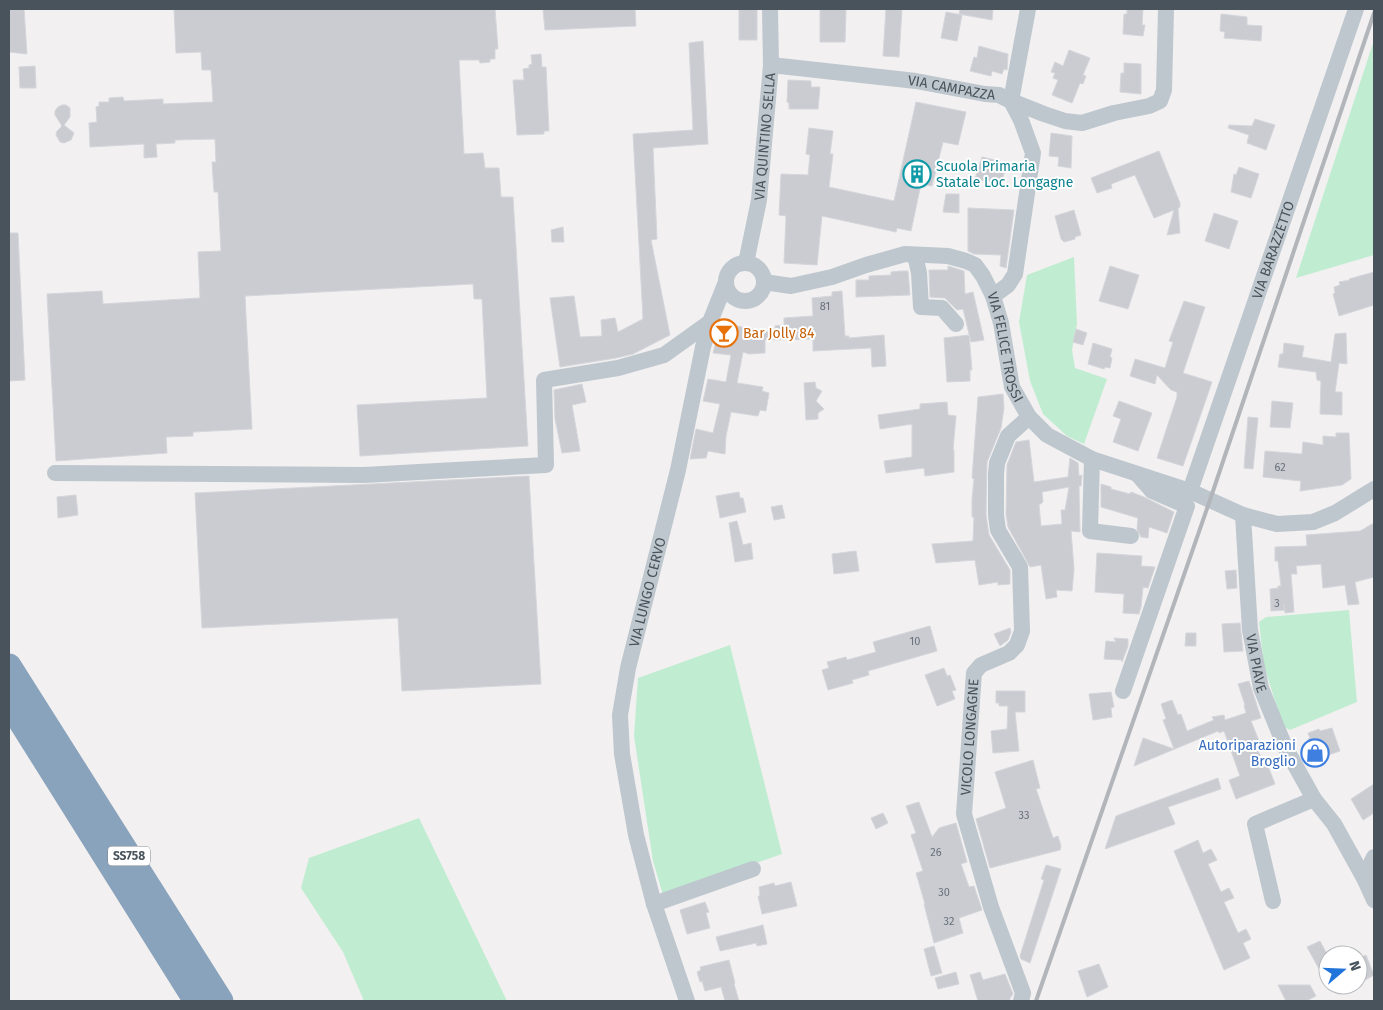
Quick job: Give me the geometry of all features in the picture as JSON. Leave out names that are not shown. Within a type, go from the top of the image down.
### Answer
[{"type":"highway","name":"SS758","points":[[9,666],[221,1001]]},
{"type":"highway","name":"SS758","points":[[9,703],[196,1001]]},
{"type":"street","name":"VIA QUINTINO SELLA","points":[[746,263],[759,200],[771,65],[770,9]]},
{"type":"street","points":[[1028,9],[1011,101],[1066,121],[1082,123],[1114,113],[1150,106],[1160,101],[1164,90],[1166,9]]},
{"type":"street","name":"VIA BARAZZETTO","points":[[1190,491],[1356,9]]},
{"type":"street","name":"VIA CAMPAZZA","points":[[771,65],[916,81],[999,95],[1011,101],[1021,120],[1033,153],[1015,274],[1008,285],[993,296]]},
{"type":"street","name":"VIA FELICE TROSSI","points":[[764,282],[791,286],[832,277],[905,254],[948,256],[966,261],[975,266],[979,271],[993,296],[1001,323],[1012,387],[1029,417],[1047,435],[1092,459],[1190,491],[1243,515],[1277,524],[1313,522],[1336,513],[1374,489]]},
{"type":"street","points":[[914,255],[919,273],[921,307],[942,308],[956,324]]},
{"type":"street","points":[[717,304],[743,301],[756,298],[760,294],[764,282],[761,271],[752,264],[746,263],[730,270],[726,282],[727,288],[733,297],[743,301]]},
{"type":"street","name":"VIA LUNGO CERVO","points":[[687,1001],[654,904],[636,835],[622,754],[620,715],[623,690],[678,470],[703,347],[710,322],[726,282]]},
{"type":"street","points":[[55,473],[364,475],[546,465],[544,380],[618,368],[664,355],[710,322]]},
{"type":"street","name":"VICOLO LONGAGNE","points":[[1021,1001],[1023,993],[991,907],[964,814],[974,673],[981,665],[1009,653],[1017,645],[1022,631],[1020,567],[998,530],[996,474],[997,463],[1008,436],[1029,417]]},
{"type":"street","points":[[1092,459],[1090,531],[1131,536]]},
{"type":"street","name":"VIA FELICE TROSSI","points":[[1123,691],[1187,506],[1152,491],[1137,474]]},
{"type":"street","name":"VIA PIAVE","points":[[1243,515],[1250,630],[1261,688],[1285,747],[1314,799],[1334,824],[1374,900]]},
{"type":"street","points":[[1273,901],[1255,824],[1314,799]]},
{"type":"street","points":[[1364,878],[1374,857]]},
{"type":"street","points":[[654,904],[753,869]]},
{"type":"green space","points":[[1374,40],[1374,255],[1296,278]]},
{"type":"green space","points":[[1074,257],[1077,324],[1072,350],[1075,368],[1107,379],[1084,444],[1067,436],[1043,414],[1030,381],[1019,322],[1027,275]]},
{"type":"green space","points":[[1349,610],[1357,702],[1290,730],[1283,726],[1264,666],[1259,622],[1266,617]]},
{"type":"green space","points":[[730,645],[782,854],[663,895],[653,861],[634,736],[638,678]]},
{"type":"green space","points":[[419,818],[507,1001],[364,1001],[343,952],[301,888],[309,858]]},
{"type":"building","points":[[9,9],[24,9],[27,54],[9,52]]},
{"type":"building","points":[[174,9],[495,9],[498,49],[495,49],[495,59],[490,59],[490,62],[480,63],[479,60],[459,60],[464,154],[483,153],[485,168],[499,168],[501,197],[513,197],[528,446],[360,456],[357,405],[487,398],[482,299],[474,299],[473,284],[245,296],[252,429],[193,432],[193,436],[166,437],[167,453],[56,461],[47,294],[102,291],[103,304],[200,298],[198,252],[221,251],[218,192],[214,192],[212,162],[216,162],[215,139],[175,140],[175,143],[156,144],[157,157],[144,158],[144,144],[90,147],[89,123],[97,122],[96,107],[99,106],[99,102],[109,102],[109,98],[123,97],[124,101],[163,99],[163,104],[213,102],[211,70],[202,70],[201,52],[176,53]]},
{"type":"building","points":[[543,9],[635,9],[636,26],[545,30]]},
{"type":"building","points":[[739,9],[757,9],[757,40],[739,40]]},
{"type":"building","points":[[820,9],[846,9],[845,42],[820,42]]},
{"type":"building","points":[[886,9],[902,9],[899,57],[883,56]]},
{"type":"building","points":[[960,9],[993,9],[992,20],[959,14]]},
{"type":"building","points":[[1127,9],[1143,9],[1142,25],[1145,25],[1143,36],[1123,34],[1124,14],[1127,14]]},
{"type":"building","points":[[946,12],[962,15],[957,41],[941,38]]},
{"type":"building","points":[[1221,14],[1247,17],[1247,25],[1262,26],[1261,41],[1224,38],[1225,32],[1220,31]]},
{"type":"building","points":[[703,41],[708,144],[653,148],[657,239],[651,240],[670,335],[633,354],[560,367],[550,298],[574,296],[580,337],[602,336],[601,320],[615,318],[618,332],[643,319],[633,134],[693,130],[689,43]]},
{"type":"building","points":[[979,46],[1008,54],[1007,70],[1004,69],[1002,74],[992,71],[991,76],[970,71],[974,57],[977,58]]},
{"type":"building","points":[[1069,50],[1090,58],[1083,75],[1086,76],[1083,84],[1080,83],[1072,103],[1052,95],[1058,80],[1053,78],[1055,73],[1051,72],[1055,62],[1063,66]]},
{"type":"building","points":[[541,54],[542,67],[546,67],[549,131],[544,131],[544,134],[517,135],[513,80],[524,80],[523,69],[529,68],[529,65],[532,64],[531,55]]},
{"type":"building","points":[[1124,63],[1141,64],[1141,94],[1120,92],[1121,73],[1124,73]]},
{"type":"building","points":[[35,66],[36,88],[20,88],[19,67]]},
{"type":"building","points":[[788,80],[811,81],[811,87],[820,87],[818,109],[789,109],[789,103],[787,102]]},
{"type":"building","points":[[916,102],[966,112],[958,145],[943,142],[932,186],[921,184],[911,231],[897,228],[896,232],[822,216],[817,265],[784,263],[786,216],[779,215],[781,174],[808,175],[810,155],[806,154],[809,128],[833,131],[830,154],[833,154],[829,187],[894,201]]},
{"type":"building","points":[[62,105],[70,108],[70,117],[64,125],[74,133],[71,140],[64,143],[60,142],[56,135],[62,126],[55,115],[55,111]]},
{"type":"building","points":[[1255,119],[1275,125],[1266,150],[1247,143],[1249,135],[1228,128],[1229,125],[1252,126]]},
{"type":"building","points":[[1051,133],[1072,136],[1071,168],[1058,166],[1059,157],[1049,156]]},
{"type":"building","points":[[1159,151],[1180,203],[1178,208],[1180,233],[1167,235],[1174,210],[1154,218],[1135,175],[1111,184],[1112,188],[1097,193],[1091,178]]},
{"type":"building","points":[[982,157],[1007,163],[1001,184],[975,179]]},
{"type":"building","points":[[1239,167],[1259,174],[1251,198],[1231,192],[1234,174],[1236,175]]},
{"type":"building","points":[[946,194],[959,194],[959,213],[943,212]]},
{"type":"building","points":[[968,208],[1014,210],[1006,268],[1000,266],[1001,255],[974,254],[968,251]]},
{"type":"building","points":[[1074,210],[1081,235],[1064,242],[1061,239],[1055,216]]},
{"type":"building","points":[[1214,213],[1238,221],[1229,249],[1205,241]]},
{"type":"building","points":[[563,227],[564,242],[552,242],[551,230]]},
{"type":"building","points":[[9,233],[18,233],[25,380],[9,381]]},
{"type":"building","points":[[948,266],[964,271],[965,294],[973,292],[984,340],[971,342],[963,309],[957,310],[945,298],[930,297],[929,270],[948,270]]},
{"type":"building","points":[[1110,266],[1139,275],[1128,309],[1099,301]]},
{"type":"building","points":[[908,271],[910,295],[856,297],[856,280],[869,280],[869,276],[891,275],[891,272]]},
{"type":"building","points":[[1374,272],[1374,305],[1339,316],[1333,294],[1335,293],[1334,287],[1340,285],[1339,282]]},
{"type":"building","points":[[842,291],[845,336],[849,336],[849,338],[884,335],[886,366],[872,367],[871,348],[813,351],[813,339],[765,340],[765,353],[749,354],[743,352],[737,383],[763,387],[762,391],[769,393],[766,411],[760,410],[758,416],[731,412],[726,436],[725,454],[708,451],[706,458],[690,459],[696,429],[713,433],[720,404],[703,401],[708,379],[726,382],[731,355],[713,353],[721,323],[775,333],[775,326],[784,325],[784,318],[813,316],[812,298],[832,296],[832,292]]},
{"type":"building","points":[[1184,301],[1205,307],[1183,373],[1212,382],[1183,466],[1157,458],[1177,392],[1171,390],[1157,375],[1155,384],[1130,376],[1135,359],[1165,368],[1173,342],[1169,341]]},
{"type":"building","points":[[1076,329],[1087,333],[1083,345],[1073,342]]},
{"type":"building","points":[[1346,333],[1347,364],[1339,363],[1335,392],[1342,392],[1342,415],[1320,414],[1321,381],[1317,380],[1316,372],[1278,367],[1280,354],[1283,354],[1284,343],[1304,346],[1302,357],[1331,362],[1335,334]]},
{"type":"building","points":[[969,335],[972,370],[970,370],[970,381],[947,382],[944,338]]},
{"type":"building","points":[[1093,343],[1112,349],[1110,368],[1105,367],[1104,369],[1088,364]]},
{"type":"building","points":[[815,382],[816,388],[822,391],[816,401],[824,409],[818,413],[818,419],[806,420],[804,383]]},
{"type":"building","points":[[582,384],[586,402],[572,405],[580,451],[562,453],[555,419],[554,390]]},
{"type":"building","points":[[1003,394],[1004,408],[1001,428],[987,462],[986,515],[989,535],[1010,570],[1010,584],[998,585],[998,582],[979,585],[975,560],[936,563],[932,544],[973,541],[974,517],[972,517],[972,499],[974,479],[972,478],[978,397]]},
{"type":"building","points":[[1119,401],[1152,413],[1138,451],[1113,442],[1121,419],[1113,416]]},
{"type":"building","points":[[1272,401],[1293,403],[1290,428],[1270,427]]},
{"type":"building","points":[[947,402],[948,415],[956,416],[953,450],[954,472],[925,476],[924,468],[886,473],[884,461],[912,457],[912,424],[880,429],[878,415],[920,409],[920,404]]},
{"type":"building","points":[[1248,417],[1258,418],[1253,469],[1244,468]]},
{"type":"building","points":[[1336,433],[1349,433],[1351,479],[1342,485],[1300,491],[1301,481],[1263,477],[1265,451],[1302,454],[1303,442],[1323,445],[1323,436],[1336,437]]},
{"type":"building","points":[[1029,440],[1034,482],[1068,477],[1070,458],[1078,463],[1079,476],[1082,475],[1081,486],[1079,486],[1080,532],[1071,531],[1074,569],[1072,591],[1056,590],[1057,597],[1046,599],[1041,565],[1030,567],[1008,527],[1006,514],[1007,465],[1016,442]],"holes":[[[1069,487],[1065,510],[1061,510],[1062,524],[1041,526],[1039,505],[1043,502],[1042,492]]]},
{"type":"building","points":[[529,476],[541,684],[402,691],[398,618],[202,628],[195,493]]},
{"type":"building","points":[[1101,484],[1111,487],[1111,489],[1130,494],[1131,492],[1174,512],[1167,533],[1149,527],[1148,538],[1141,537],[1137,529],[1138,518],[1101,507]]},
{"type":"building","points":[[739,492],[740,498],[743,498],[746,512],[720,518],[716,496]]},
{"type":"building","points":[[76,495],[78,515],[58,518],[57,497]]},
{"type":"building","points":[[782,505],[785,518],[774,520],[771,507]]},
{"type":"building","points":[[737,521],[743,545],[751,543],[753,559],[735,562],[729,523]]},
{"type":"building","points":[[1374,523],[1374,577],[1355,582],[1359,604],[1348,605],[1345,585],[1323,588],[1321,564],[1296,566],[1297,574],[1291,574],[1294,612],[1285,613],[1285,610],[1271,611],[1270,589],[1281,586],[1278,561],[1275,561],[1275,547],[1307,546],[1306,535],[1360,531]]},
{"type":"building","points":[[856,551],[859,571],[834,574],[832,554]]},
{"type":"building","points":[[1097,553],[1142,556],[1141,566],[1155,567],[1148,588],[1143,587],[1139,614],[1123,613],[1124,594],[1095,592]]},
{"type":"building","points":[[1236,570],[1237,588],[1227,589],[1225,571]]},
{"type":"building","points":[[1240,623],[1243,651],[1224,652],[1222,624]]},
{"type":"building","points":[[930,626],[937,651],[868,671],[869,675],[852,680],[853,683],[828,690],[822,670],[829,668],[827,662],[846,657],[847,660],[876,652],[873,642]]},
{"type":"building","points":[[1010,628],[1011,632],[1008,640],[1000,646],[994,634]]},
{"type":"building","points":[[1186,633],[1196,633],[1196,646],[1185,646]]},
{"type":"building","points":[[1114,638],[1128,639],[1128,646],[1122,662],[1122,660],[1104,659],[1106,641],[1116,642]]},
{"type":"building","points":[[944,668],[947,676],[950,675],[956,690],[952,691],[955,699],[937,706],[925,675]]},
{"type":"building","points":[[1249,681],[1261,718],[1251,721],[1261,746],[1257,748],[1265,767],[1268,766],[1275,784],[1236,799],[1229,780],[1240,776],[1224,731],[1219,733],[1218,731],[1134,766],[1143,738],[1174,749],[1163,720],[1166,719],[1161,704],[1172,700],[1178,715],[1181,714],[1187,731],[1214,720],[1212,717],[1224,715],[1225,720],[1246,713],[1238,684]]},
{"type":"building","points":[[996,691],[1025,691],[1025,712],[1015,712],[1019,751],[993,753],[991,731],[1007,729],[1008,706],[999,706],[999,703],[996,703]]},
{"type":"building","points":[[1111,692],[1114,707],[1111,708],[1112,717],[1093,720],[1089,694]]},
{"type":"building","points":[[1332,728],[1340,751],[1314,760],[1308,733],[1319,729],[1320,731]]},
{"type":"building","points":[[1033,760],[1040,788],[1036,789],[1053,838],[1058,836],[1061,846],[1060,850],[990,868],[976,819],[1006,808],[995,772]]},
{"type":"building","points":[[1218,778],[1221,789],[1168,807],[1175,824],[1105,849],[1116,816]]},
{"type":"building","points":[[1374,784],[1374,813],[1363,820],[1351,799]]},
{"type":"building","points":[[919,802],[932,837],[939,828],[956,823],[967,862],[961,864],[969,887],[974,886],[982,910],[959,918],[963,933],[934,943],[916,873],[923,871],[911,835],[916,833],[906,806]]},
{"type":"building","points":[[883,813],[888,823],[876,829],[871,818]]},
{"type":"building","points":[[1198,840],[1203,853],[1211,849],[1217,860],[1208,864],[1221,892],[1229,888],[1234,898],[1224,902],[1238,933],[1246,929],[1251,939],[1243,943],[1250,958],[1224,970],[1174,851]]},
{"type":"building","points":[[1046,865],[1061,869],[1030,963],[1021,959],[1020,956],[1044,880],[1041,879]]},
{"type":"building","points":[[791,882],[797,906],[762,914],[758,896],[760,896],[759,887],[774,883],[775,886]]},
{"type":"building","points":[[705,902],[709,912],[706,913],[710,928],[687,934],[680,910]]},
{"type":"building","points":[[763,925],[767,944],[757,946],[756,943],[720,951],[716,937]]},
{"type":"building","points":[[1320,941],[1322,945],[1318,945],[1318,967],[1307,947]]},
{"type":"building","points":[[934,946],[942,973],[931,976],[924,949]]},
{"type":"building","points":[[729,960],[739,1001],[725,1001],[721,987],[705,991],[697,972],[701,970],[700,967]]},
{"type":"building","points":[[1368,960],[1374,975],[1368,978]]},
{"type":"building","points":[[1099,964],[1108,987],[1087,997],[1078,971]]},
{"type":"building","points":[[956,972],[959,984],[938,989],[935,978]]},
{"type":"building","points":[[980,972],[983,980],[1005,974],[1013,994],[1010,1001],[978,1001],[970,975]]},
{"type":"building","points":[[1278,985],[1310,985],[1316,996],[1306,1001],[1286,1001]]},
{"type":"railway","points":[[1036,1001],[1210,500],[1374,13]]},
{"type":"place","name":"Scuola Primaria Statale Loc. Longagne","points":[[917,174]]},
{"type":"place","name":"Bar Jolly 84","points":[[724,333]]},
{"type":"place","name":"Autoriparazioni Broglio","points":[[1315,753]]}]
